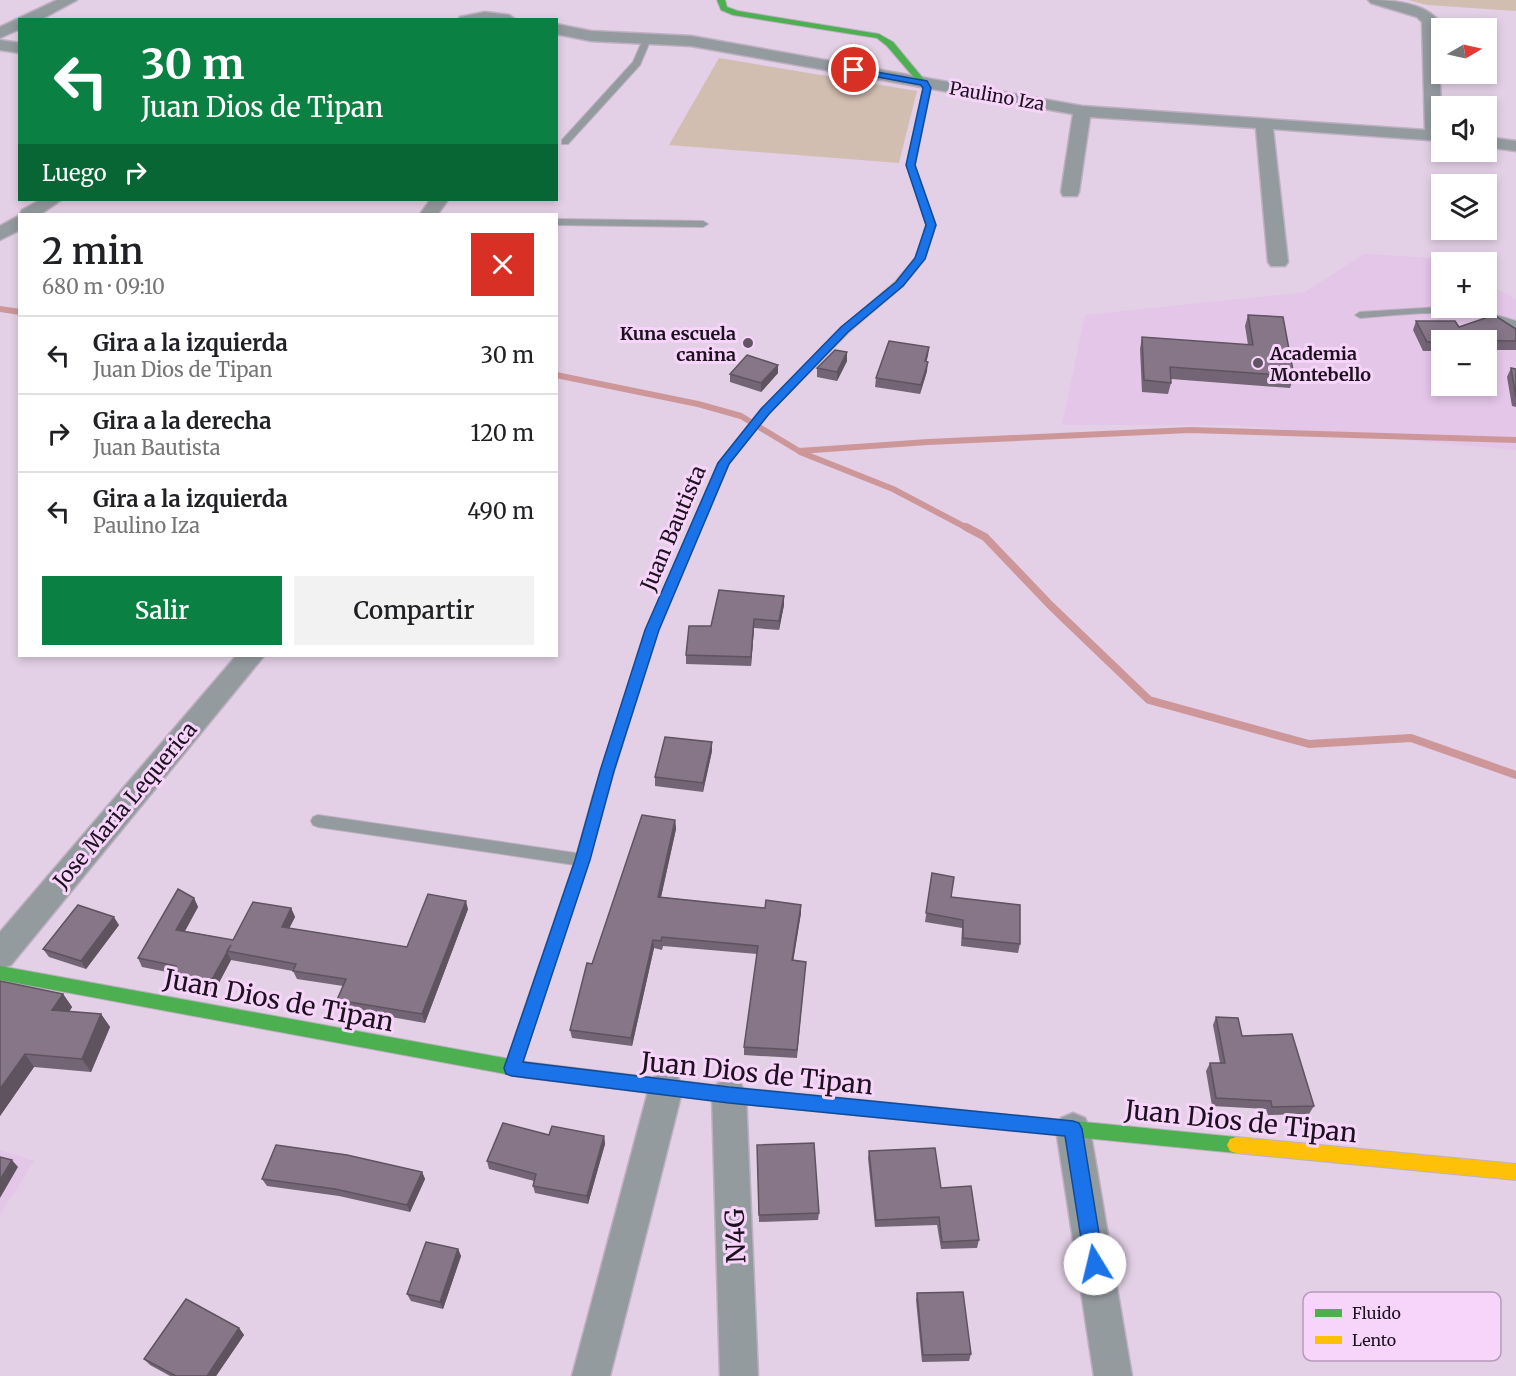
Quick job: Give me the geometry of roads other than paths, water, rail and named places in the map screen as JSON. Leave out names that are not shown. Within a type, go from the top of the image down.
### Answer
[{"type":"street","points":[[31,18],[69,0]]},
{"type":"street","points":[[722,0],[724,8],[736,13],[885,39],[924,83]]},
{"type":"street","points":[[1376,0],[1422,14],[1430,20],[1435,96]]},
{"type":"street","points":[[0,33],[18,24]]},
{"type":"street","name":"Paulino Iza","points":[[558,29],[591,36],[691,41],[1082,111],[1431,136]]},
{"type":"street","points":[[564,47],[591,36]]},
{"type":"street","points":[[0,45],[18,48]]},
{"type":"street","name":"Juan Bautista","points":[[512,1068],[582,860],[607,771],[652,630],[724,463],[765,411],[845,330],[899,284],[920,259],[931,225],[910,165],[927,88],[924,83]]},
{"type":"street","points":[[1070,192],[1082,111]]},
{"type":"street","points":[[1264,124],[1278,262]]},
{"type":"street","points":[[1497,143],[1516,146]]},
{"type":"street","points":[[31,213],[50,201]]},
{"type":"street","points":[[0,234],[18,222]]},
{"type":"street","name":"Jose Maria Lequerica","points":[[0,955],[250,657]]},
{"type":"street","name":"Juan Dios de Tipan","points":[[0,973],[512,1068],[729,1095],[1516,1172]]},
{"type":"street","points":[[591,1376],[666,1088]]},
{"type":"street","name":"N4G","points":[[729,1095],[739,1376]]},
{"type":"street","points":[[1073,1129],[1113,1376]]},
{"type":"lane","points":[[565,142],[637,63],[647,39]]},
{"type":"lane","points":[[558,222],[703,224]]},
{"type":"lane","points":[[1360,315],[1459,310],[1486,314],[1516,325]]},
{"type":"lane","points":[[318,821],[582,860]]},
{"type":"waterway","points":[[0,309],[18,312]]},
{"type":"waterway","points":[[558,375],[698,404],[741,416],[799,451],[928,442],[1190,430],[1516,440]]},
{"type":"waterway","points":[[800,452],[893,489],[969,529]]},
{"type":"waterway","points":[[966,527],[985,537],[1051,606],[1149,700],[1309,744],[1411,738],[1516,775]]},
{"type":"place","name":"Kuna escuela canina","points":[[748,343]]},
{"type":"place","name":"Academia Montebello","points":[[1258,363]]}]
